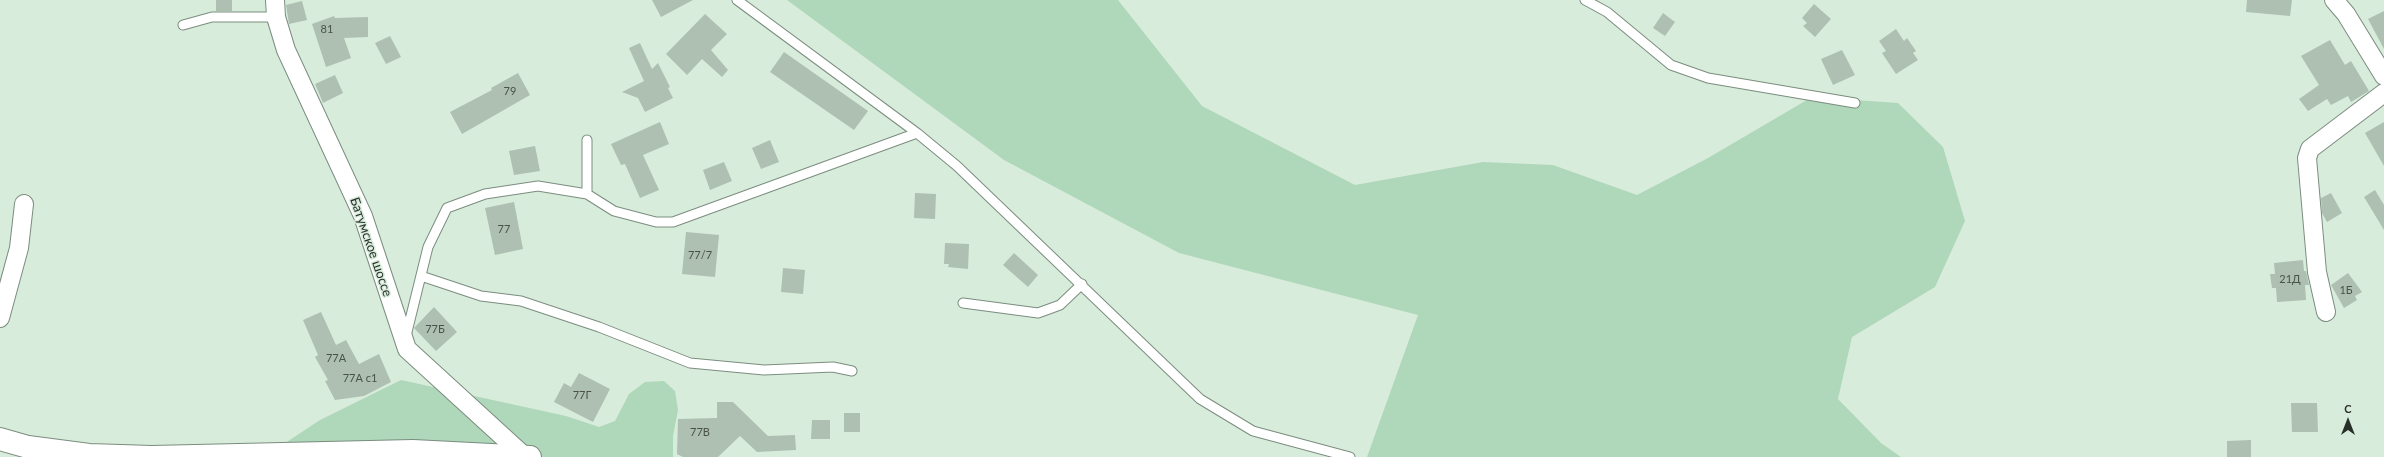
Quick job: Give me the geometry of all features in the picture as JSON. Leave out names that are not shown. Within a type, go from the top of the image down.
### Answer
[{"type":"highway","name":"Батумское шоссе","points":[[0,439],[28,448],[89,455],[236,456],[412,451],[527,456]]},
{"type":"street","points":[[2334,0],[2346,14],[2384,76]]},
{"type":"street","name":"Батумское шоссе","points":[[276,4],[286,50],[363,216],[407,349],[469,407],[527,456]]},
{"type":"street","points":[[2326,312],[2317,272],[2307,158],[2310,149],[2384,93]]},
{"type":"street","points":[[0,318],[19,248],[24,204]]},
{"type":"lane","points":[[736,0],[917,134],[957,166],[1082,284],[1200,399],[1253,431],[1350,457]]},
{"type":"lane","points":[[1585,0],[1607,12],[1671,66],[1708,78],[1855,103]]},
{"type":"lane","points":[[183,25],[212,17],[276,4]]},
{"type":"lane","points":[[404,343],[428,247],[447,208],[485,194],[538,186],[587,194],[614,211],[656,222],[673,222],[917,134]]},
{"type":"lane","points":[[587,140],[587,194]]},
{"type":"lane","points":[[421,276],[482,296],[521,301],[599,328],[690,363],[764,370],[833,367],[852,371]]},
{"type":"lane","points":[[963,303],[1038,313],[1060,305],[1082,284]]},
{"type":"green space","points":[[787,0],[1118,0],[1202,106],[1355,185],[1483,162],[1553,165],[1637,195],[1708,158],[1812,97],[1898,103],[1943,147],[1965,221],[1935,287],[1852,337],[1838,399],[1881,443],[1901,457],[1367,457],[1418,315],[1179,253],[1004,160]]},
{"type":"green space","points":[[401,380],[566,416],[599,427],[615,421],[629,394],[645,382],[664,381],[675,391],[678,410],[673,436],[673,457],[264,457],[320,420]]},
{"type":"building","points":[[216,0],[232,0],[232,11],[216,11]]},
{"type":"building","points":[[652,0],[693,0],[661,17]]},
{"type":"building","points":[[2247,0],[2292,0],[2290,16],[2246,12]]},
{"type":"building","points":[[302,1],[307,20],[289,24],[286,5]]},
{"type":"building","points":[[1814,4],[1831,19],[1815,37],[1803,26],[1807,23],[1802,18]]},
{"type":"building","points":[[2384,11],[2384,49],[2368,19]]},
{"type":"building","points":[[1663,13],[1675,22],[1665,36],[1653,28]]},
{"type":"building","points":[[705,14],[727,34],[711,50],[728,70],[722,77],[702,59],[687,75],[666,54]]},
{"type":"building","points":[[334,16],[335,18],[368,17],[368,37],[344,38],[351,58],[326,67],[312,24]]},
{"type":"building","points":[[1896,29],[1904,41],[1907,38],[1916,51],[1913,53],[1918,60],[1896,74],[1882,53],[1886,51],[1879,41]]},
{"type":"building","points":[[390,36],[401,57],[386,64],[375,43]]},
{"type":"building","points":[[2330,40],[2345,65],[2351,61],[2369,91],[2351,102],[2348,96],[2331,105],[2327,99],[2308,111],[2299,99],[2319,85],[2301,56]]},
{"type":"building","points":[[640,43],[652,69],[658,63],[670,87],[668,88],[673,98],[645,112],[638,98],[622,92],[644,81],[629,48]]},
{"type":"building","points":[[1842,50],[1855,75],[1833,85],[1821,59]]},
{"type":"building","points":[[784,52],[868,111],[854,130],[770,72]]},
{"type":"building","points":[[518,73],[530,95],[462,134],[450,112],[492,90],[491,88]]},
{"type":"building","points":[[335,75],[343,93],[323,103],[315,84]]},
{"type":"building","points":[[660,122],[669,144],[643,155],[659,190],[640,198],[625,164],[621,165],[611,144]]},
{"type":"building","points":[[2384,122],[2384,166],[2365,133]]},
{"type":"building","points":[[770,140],[779,162],[761,169],[752,148]]},
{"type":"building","points":[[535,146],[540,171],[514,175],[509,151]]},
{"type":"building","points":[[724,162],[732,181],[710,190],[703,170]]},
{"type":"building","points":[[2375,190],[2384,205],[2384,230],[2364,197]]},
{"type":"building","points":[[915,193],[936,194],[935,219],[914,218]]},
{"type":"building","points":[[2331,193],[2342,213],[2327,222],[2322,213],[2321,198]]},
{"type":"building","points":[[514,202],[523,249],[495,255],[485,208]]},
{"type":"building","points":[[686,232],[719,235],[715,277],[682,274]]},
{"type":"building","points":[[945,243],[969,244],[968,269],[948,267],[949,264],[944,264]]},
{"type":"building","points":[[1014,253],[1038,275],[1028,287],[1003,265]]},
{"type":"building","points":[[2303,260],[2304,271],[2306,271],[2309,285],[2305,285],[2306,300],[2277,302],[2276,288],[2272,288],[2270,274],[2275,274],[2274,263]]},
{"type":"building","points":[[783,268],[805,270],[803,294],[781,292]]},
{"type":"building","points":[[2348,273],[2362,292],[2355,296],[2357,300],[2344,308],[2331,285]]},
{"type":"building","points":[[434,307],[457,332],[436,351],[414,328]]},
{"type":"building","points":[[321,312],[336,345],[346,340],[359,364],[379,354],[391,382],[364,396],[335,400],[325,381],[328,380],[315,357],[318,355],[303,320]]},
{"type":"building","points":[[579,373],[610,389],[593,422],[554,402],[564,383],[571,387]]},
{"type":"building","points":[[717,402],[733,402],[768,436],[795,435],[796,450],[757,452],[740,436],[718,457],[683,457],[677,454],[678,419],[717,418]]},
{"type":"building","points":[[2291,403],[2317,403],[2318,432],[2292,432]]},
{"type":"building","points":[[844,413],[860,413],[860,432],[844,432]]},
{"type":"building","points":[[812,420],[830,420],[830,439],[811,439]]},
{"type":"building","points":[[2251,440],[2251,457],[2227,457],[2227,441]]}]
